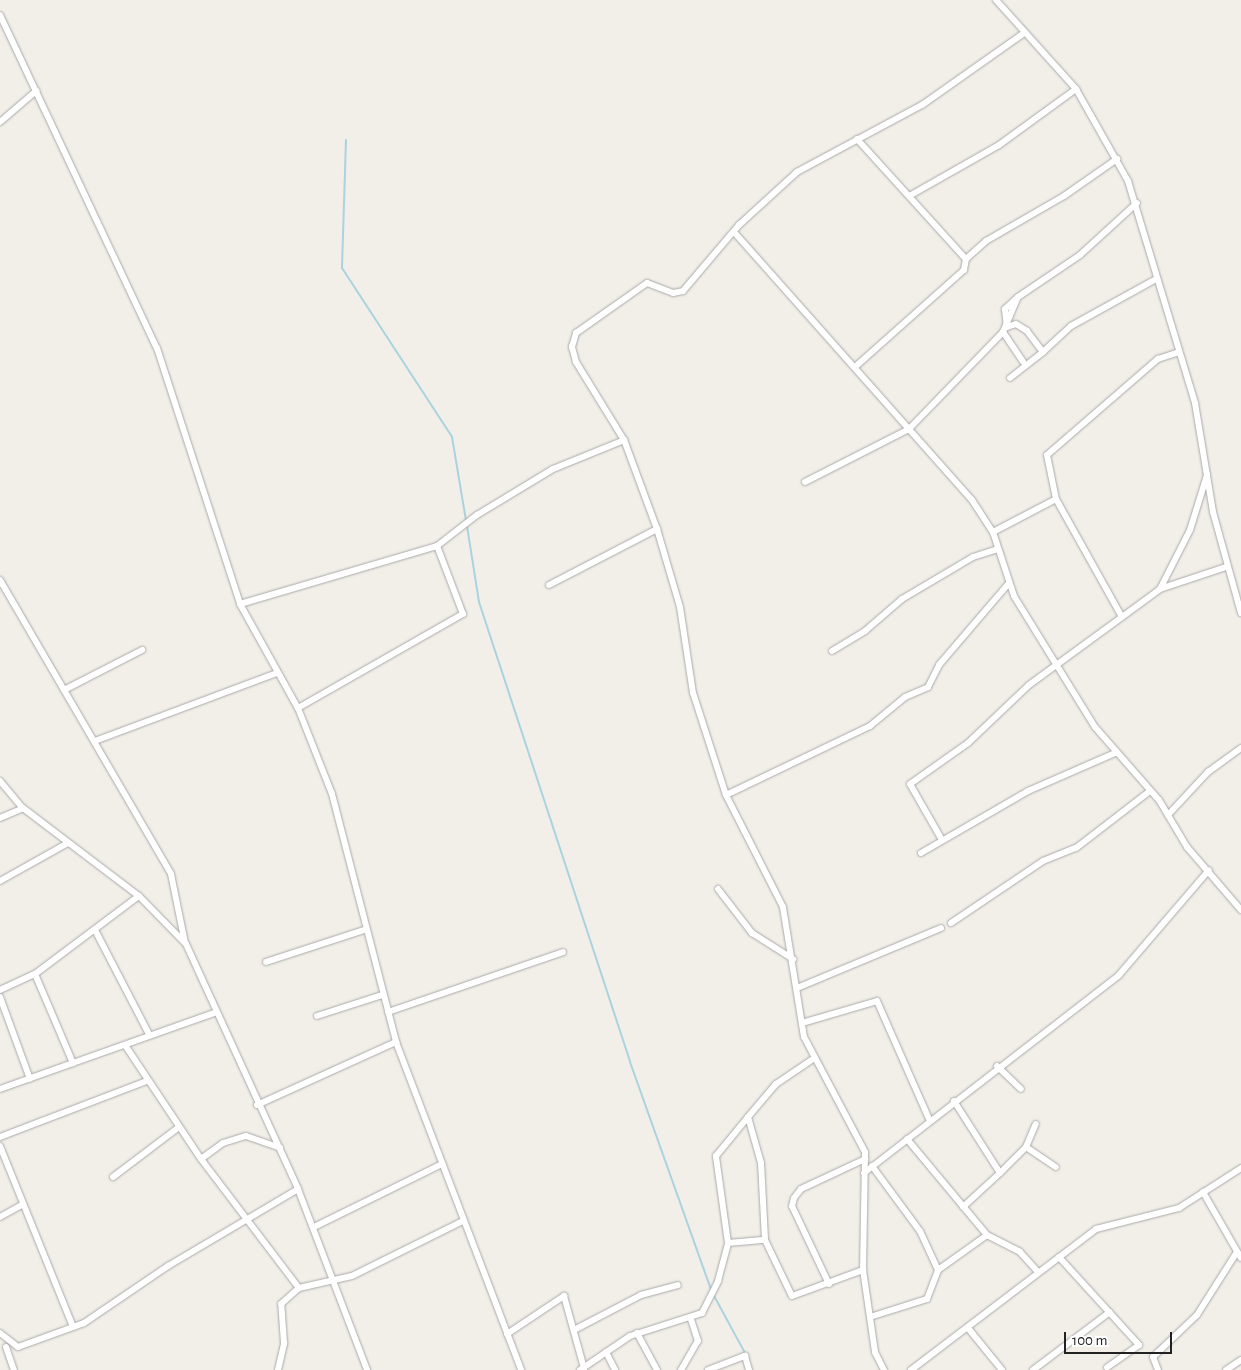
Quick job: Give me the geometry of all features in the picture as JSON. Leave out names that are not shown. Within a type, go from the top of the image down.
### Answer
[{"type":"street","points":[[996,0],[1076,89],[1117,159],[1137,204],[1156,279],[1196,403],[1226,567],[1240,614]]},
{"type":"street","points":[[0,15],[157,348],[240,604],[298,708],[332,794],[364,930],[396,1042],[463,1221],[522,1370]]},
{"type":"street","points":[[884,1370],[876,1352],[863,1270],[865,1159],[860,1139],[813,1059],[802,1023],[793,958],[782,907],[726,795],[693,693],[680,607],[657,530],[624,440],[576,362],[576,333],[648,283],[673,293],[683,291],[734,232],[797,172],[922,105],[1024,33]]},
{"type":"street","points":[[911,195],[999,145],[1076,89]]},
{"type":"street","points":[[0,122],[36,91]]},
{"type":"street","points":[[857,139],[911,195],[966,259]]},
{"type":"street","points":[[855,367],[964,270],[966,259],[986,241],[1064,196],[1117,159]]},
{"type":"street","points":[[805,482],[909,429],[1005,329],[1018,298],[1080,255],[1137,204]]},
{"type":"street","points":[[734,232],[972,500],[993,532],[1009,583],[1056,665],[1115,753],[1150,791],[1168,815],[1187,847],[1209,870],[1241,910]]},
{"type":"street","points":[[1010,378],[1043,352],[1071,326],[1156,279]]},
{"type":"street","points":[[1005,329],[1016,324],[1027,331],[1043,352]]},
{"type":"street","points":[[1005,329],[1023,362]]},
{"type":"street","points":[[1122,617],[1056,499],[1047,455],[1158,358],[1179,352]]},
{"type":"street","points":[[240,604],[437,546],[477,515],[553,469],[624,440]]},
{"type":"street","points":[[1160,589],[1190,530],[1208,469]]},
{"type":"street","points":[[993,532],[1056,499]]},
{"type":"street","points":[[549,585],[657,530]]},
{"type":"street","points":[[298,708],[463,614],[437,546]]},
{"type":"street","points":[[832,651],[865,631],[902,599],[974,557],[997,549]]},
{"type":"street","points":[[942,840],[910,784],[968,743],[1056,665],[1160,589],[1226,567]]},
{"type":"street","points":[[0,580],[171,874],[186,944],[214,1013],[298,1188],[334,1278],[367,1370]]},
{"type":"street","points":[[726,795],[870,726],[905,697],[928,687],[939,666],[1009,583]]},
{"type":"street","points":[[64,690],[142,650]]},
{"type":"street","points":[[95,741],[277,673]]},
{"type":"street","points":[[1168,815],[1208,772],[1241,748]]},
{"type":"street","points":[[921,852],[1028,791],[1056,782],[1115,753]]},
{"type":"street","points":[[0,781],[23,808],[139,896],[186,944]]},
{"type":"street","points":[[951,923],[1043,861],[1076,848],[1150,791]]},
{"type":"street","points":[[0,818],[23,808]]},
{"type":"street","points":[[0,880],[68,843]]},
{"type":"street","points":[[864,1173],[997,1066],[1119,974],[1209,870]]},
{"type":"street","points":[[718,889],[752,933],[793,958]]},
{"type":"street","points":[[0,990],[35,974],[139,896]]},
{"type":"street","points":[[797,988],[941,928]]},
{"type":"street","points":[[95,930],[150,1036]]},
{"type":"street","points":[[266,962],[364,930]]},
{"type":"street","points":[[388,1012],[564,952]]},
{"type":"street","points":[[35,974],[72,1063]]},
{"type":"street","points":[[317,1016],[382,995]]},
{"type":"street","points":[[0,997],[30,1079]]},
{"type":"street","points":[[802,1023],[877,1001],[930,1121]]},
{"type":"street","points":[[0,1089],[214,1013]]},
{"type":"street","points":[[258,1105],[396,1042]]},
{"type":"street","points":[[125,1045],[147,1081],[201,1159],[298,1288]]},
{"type":"street","points":[[507,1334],[564,1296],[574,1330],[582,1369],[637,1333],[690,1319],[702,1313],[718,1281],[728,1243],[716,1156],[776,1084],[813,1059]]},
{"type":"street","points":[[997,1066],[1022,1089]]},
{"type":"street","points":[[0,1136],[147,1081]]},
{"type":"street","points":[[954,1101],[1000,1173]]},
{"type":"street","points":[[748,1117],[761,1163],[765,1240],[792,1296],[830,1284],[863,1270]]},
{"type":"street","points":[[962,1207],[1026,1147],[1036,1124]]},
{"type":"street","points":[[113,1176],[179,1127]]},
{"type":"street","points":[[201,1159],[223,1143],[246,1136],[280,1148]]},
{"type":"street","points":[[907,1139],[987,1236],[1020,1252],[1038,1272]]},
{"type":"street","points":[[0,1146],[73,1327]]},
{"type":"street","points":[[1026,1147],[1056,1168]]},
{"type":"street","points":[[830,1284],[792,1206],[794,1198],[801,1189],[865,1159]]},
{"type":"street","points":[[314,1226],[442,1164]]},
{"type":"street","points":[[872,1166],[920,1231],[938,1270]]},
{"type":"street","points":[[911,1370],[1096,1229],[1179,1208],[1241,1168]]},
{"type":"street","points":[[0,1333],[18,1347],[100,1315],[245,1218],[298,1188]]},
{"type":"street","points":[[1203,1192],[1241,1258]]},
{"type":"street","points":[[0,1217],[23,1204]]},
{"type":"street","points":[[278,1370],[284,1343],[281,1304],[298,1288],[334,1278],[352,1276],[463,1221]]},
{"type":"street","points":[[870,1317],[928,1299],[938,1270],[987,1236]]},
{"type":"street","points":[[728,1243],[765,1240]]},
{"type":"street","points":[[1158,1370],[1153,1357],[1197,1315],[1237,1252]]},
{"type":"street","points":[[1059,1257],[1139,1345],[1106,1369]]},
{"type":"street","points":[[574,1330],[632,1299],[678,1284]]},
{"type":"street","points":[[1033,1370],[1110,1312]]},
{"type":"street","points":[[682,1370],[698,1341],[690,1319]]},
{"type":"street","points":[[968,1328],[1002,1370]]},
{"type":"street","points":[[637,1333],[657,1370]]},
{"type":"street","points":[[6,1347],[14,1370]]},
{"type":"street","points":[[606,1352],[616,1370]]},
{"type":"street","points":[[708,1370],[745,1356],[749,1370]]},
{"type":"street","points":[[1226,1370],[1241,1360]]},
{"type":"waterway","points":[[346,140],[342,268],[452,437],[466,521]]},
{"type":"waterway","points":[[467,526],[479,602],[630,1062],[711,1289]]},
{"type":"waterway","points":[[713,1294],[745,1353]]}]
